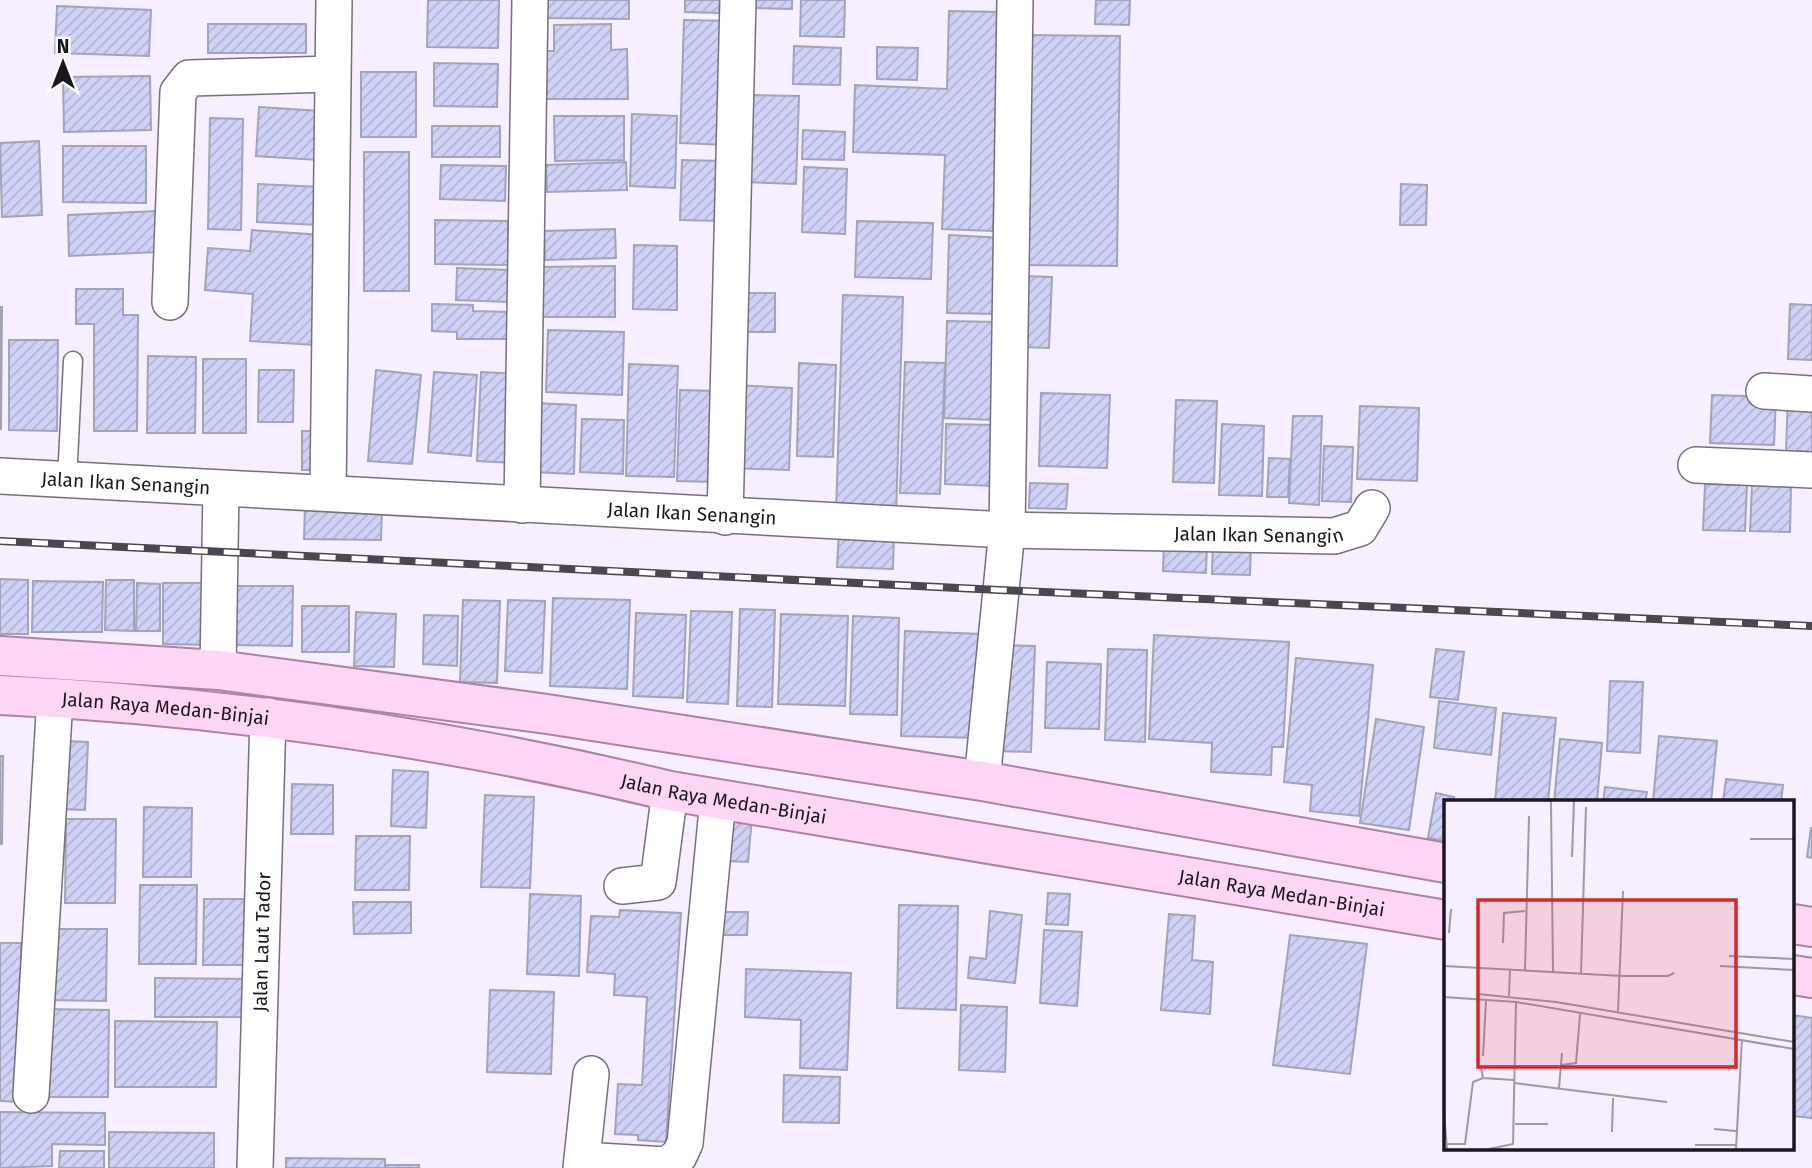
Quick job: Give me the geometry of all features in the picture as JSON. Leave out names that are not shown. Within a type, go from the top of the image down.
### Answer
[{"type":"main road","name":"Jalan Raya Medan-Binjai","points":[[0,656],[218,670],[547,714],[982,781],[1444,863]]},
{"type":"main road","name":"Jalan Raya Medan-Binjai","points":[[0,695],[268,716],[549,762],[670,791],[1444,920]]},
{"type":"main road","points":[[1794,923],[1812,927]]},
{"type":"main road","points":[[1794,975],[1812,978]]},
{"type":"street","points":[[328,493],[334,0]]},
{"type":"street","points":[[522,505],[530,0]]},
{"type":"street","points":[[725,517],[738,0]]},
{"type":"street","points":[[982,781],[1007,530],[1015,0]]},
{"type":"street","points":[[170,302],[178,92],[189,78],[332,74]]},
{"type":"street","points":[[1763,391],[1812,394]]},
{"type":"street","points":[[1696,465],[1812,470]]},
{"type":"street","name":"Jalan Ikan Senangin","points":[[0,476],[725,517],[1007,530],[1334,536],[1360,528],[1372,508]]},
{"type":"street","points":[[218,670],[221,488]]},
{"type":"street","points":[[31,1095],[55,698]]},
{"type":"street","name":"Jalan Laut Tador","points":[[255,1168],[268,716]]},
{"type":"street","points":[[622,886],[658,882],[670,791]]},
{"type":"street","points":[[591,1074],[581,1164],[667,1165],[679,1156],[685,1143],[718,799]]},
{"type":"lane","points":[[67,480],[73,361]]},
{"type":"building","points":[[428,0],[499,0],[498,48],[427,47]]},
{"type":"building","points":[[546,0],[629,0],[629,19],[546,18]]},
{"type":"building","points":[[685,0],[720,0],[719,13],[685,12]]},
{"type":"building","points":[[754,0],[792,0],[792,9],[753,8]]},
{"type":"building","points":[[801,0],[845,0],[844,37],[800,36]]},
{"type":"building","points":[[1096,0],[1130,0],[1129,25],[1095,24]]},
{"type":"building","points":[[57,6],[151,10],[149,56],[55,53]]},
{"type":"building","points":[[949,11],[1000,12],[993,231],[942,229],[945,155],[853,152],[855,85],[947,89]]},
{"type":"building","points":[[684,20],[733,21],[728,145],[680,143]]},
{"type":"building","points":[[208,24],[306,24],[306,53],[208,53]]},
{"type":"building","points":[[611,24],[611,50],[627,49],[628,99],[546,99],[546,51],[554,51],[554,25]]},
{"type":"building","points":[[1025,35],[1120,36],[1117,266],[1022,265]]},
{"type":"building","points":[[794,46],[841,48],[840,85],[793,84]]},
{"type":"building","points":[[877,47],[918,48],[917,80],[877,79]]},
{"type":"building","points":[[434,63],[498,64],[497,107],[434,106]]},
{"type":"building","points":[[361,72],[416,72],[416,137],[361,137]]},
{"type":"building","points":[[150,76],[151,130],[64,132],[63,77]]},
{"type":"building","points":[[747,95],[799,96],[796,184],[744,182]]},
{"type":"building","points":[[259,107],[320,111],[317,160],[256,156]]},
{"type":"building","points":[[632,114],[677,116],[675,188],[630,186]]},
{"type":"building","points":[[554,116],[624,116],[624,160],[555,161]]},
{"type":"building","points":[[210,118],[243,119],[241,230],[208,229]]},
{"type":"building","points":[[432,126],[500,126],[500,157],[432,157]]},
{"type":"building","points":[[803,130],[845,132],[844,160],[802,159]]},
{"type":"building","points":[[39,141],[42,215],[2,217],[0,143]]},
{"type":"building","points":[[63,146],[146,146],[146,203],[63,202]]},
{"type":"building","points":[[364,152],[409,152],[409,291],[364,291]]},
{"type":"building","points":[[682,160],[723,161],[721,221],[680,220]]},
{"type":"building","points":[[626,162],[627,190],[547,192],[546,165]]},
{"type":"building","points":[[441,165],[506,166],[505,201],[440,199]]},
{"type":"building","points":[[804,167],[847,169],[845,234],[802,232]]},
{"type":"building","points":[[258,184],[321,187],[319,225],[257,222]]},
{"type":"building","points":[[1401,184],[1427,185],[1426,225],[1400,225]]},
{"type":"building","points":[[157,211],[158,252],[69,256],[68,215]]},
{"type":"building","points":[[435,220],[508,221],[508,265],[435,264]]},
{"type":"building","points":[[857,221],[933,223],[931,279],[855,277]]},
{"type":"building","points":[[615,229],[616,258],[545,260],[544,231]]},
{"type":"building","points":[[252,230],[322,235],[315,345],[250,341],[253,294],[205,290],[208,248],[250,251]]},
{"type":"building","points":[[949,235],[1003,238],[1001,314],[947,313]]},
{"type":"building","points":[[634,245],[677,246],[677,310],[633,309]]},
{"type":"building","points":[[615,266],[615,317],[534,317],[534,267]]},
{"type":"building","points":[[457,268],[510,270],[509,302],[456,300]]},
{"type":"building","points":[[1025,276],[1052,277],[1049,348],[1023,347]]},
{"type":"building","points":[[76,289],[123,289],[123,315],[138,315],[137,431],[94,431],[94,324],[76,324]]},
{"type":"building","points":[[734,293],[775,293],[775,332],[734,332]]},
{"type":"building","points":[[843,295],[903,297],[896,515],[836,513]]},
{"type":"building","points":[[432,304],[473,305],[473,311],[512,312],[511,339],[457,339],[457,332],[432,331]]},
{"type":"building","points":[[1790,304],[1812,305],[1812,360],[1788,359]]},
{"type":"building","points":[[2,307],[1,429],[0,429]]},
{"type":"building","points":[[947,321],[997,322],[994,420],[944,418]]},
{"type":"building","points":[[548,330],[624,332],[622,395],[546,392]]},
{"type":"building","points":[[9,340],[58,340],[57,431],[9,430]]},
{"type":"building","points":[[148,356],[196,357],[195,433],[147,433]]},
{"type":"building","points":[[203,359],[246,359],[246,433],[203,433]]},
{"type":"building","points":[[905,362],[945,363],[940,494],[900,493]]},
{"type":"building","points":[[799,363],[836,365],[833,457],[797,456]]},
{"type":"building","points":[[629,364],[678,366],[674,477],[626,476]]},
{"type":"building","points":[[259,370],[294,370],[293,422],[258,422]]},
{"type":"building","points":[[376,370],[421,375],[412,464],[368,461]]},
{"type":"building","points":[[434,372],[477,375],[471,456],[428,452]]},
{"type":"building","points":[[481,372],[521,374],[517,463],[477,461]]},
{"type":"building","points":[[734,385],[792,388],[789,470],[731,468]]},
{"type":"building","points":[[680,390],[718,391],[715,482],[677,481]]},
{"type":"building","points":[[1041,393],[1110,395],[1107,468],[1039,466]]},
{"type":"building","points":[[1712,395],[1776,397],[1774,445],[1710,443]]},
{"type":"building","points":[[1788,396],[1812,397],[1812,452],[1786,451]]},
{"type":"building","points":[[1176,400],[1217,401],[1214,483],[1173,482]]},
{"type":"building","points":[[535,403],[576,405],[574,474],[533,472]]},
{"type":"building","points":[[1360,406],[1419,408],[1417,481],[1357,479]]},
{"type":"building","points":[[1293,416],[1322,416],[1319,505],[1289,503]]},
{"type":"building","points":[[582,419],[624,420],[623,474],[580,472]]},
{"type":"building","points":[[946,424],[996,425],[994,486],[945,484]]},
{"type":"building","points":[[1222,424],[1264,426],[1262,496],[1219,495]]},
{"type":"building","points":[[302,431],[326,431],[325,470],[302,470]]},
{"type":"building","points":[[1324,446],[1353,447],[1351,502],[1322,501]]},
{"type":"building","points":[[1269,458],[1290,459],[1288,497],[1267,497]]},
{"type":"building","points":[[1030,483],[1068,484],[1066,509],[1029,508]]},
{"type":"building","points":[[1705,484],[1747,485],[1745,531],[1703,530]]},
{"type":"building","points":[[1752,485],[1791,486],[1790,532],[1750,531]]},
{"type":"building","points":[[305,505],[382,506],[381,540],[304,539]]},
{"type":"building","points":[[839,531],[894,533],[893,569],[837,567]]},
{"type":"building","points":[[1164,540],[1207,541],[1206,573],[1163,571]]},
{"type":"building","points":[[1213,541],[1251,543],[1250,575],[1212,574]]},
{"type":"building","points":[[0,579],[28,580],[28,634],[0,634]]},
{"type":"building","points":[[106,580],[134,580],[134,631],[105,630]]},
{"type":"building","points":[[33,581],[103,582],[102,632],[32,632]]},
{"type":"building","points":[[137,583],[160,584],[160,631],[136,631]]},
{"type":"building","points":[[163,583],[208,583],[208,645],[163,644]]},
{"type":"building","points":[[235,586],[293,586],[292,646],[234,645]]},
{"type":"building","points":[[553,598],[630,600],[627,689],[550,686]]},
{"type":"building","points":[[463,600],[500,601],[497,683],[460,682]]},
{"type":"building","points":[[508,600],[545,601],[542,673],[505,671]]},
{"type":"building","points":[[302,606],[349,606],[349,652],[302,652]]},
{"type":"building","points":[[740,609],[775,610],[772,707],[737,706]]},
{"type":"building","points":[[691,611],[732,612],[728,704],[687,702]]},
{"type":"building","points":[[356,612],[396,614],[394,667],[354,666]]},
{"type":"building","points":[[636,613],[686,615],[683,698],[633,696]]},
{"type":"building","points":[[781,614],[848,616],[845,706],[778,704]]},
{"type":"building","points":[[424,615],[458,616],[457,666],[423,664]]},
{"type":"building","points":[[853,616],[899,618],[897,715],[850,714]]},
{"type":"building","points":[[905,631],[981,634],[978,738],[901,736]]},
{"type":"building","points":[[1154,635],[1289,642],[1283,747],[1272,747],[1271,775],[1211,772],[1212,743],[1149,739]]},
{"type":"building","points":[[999,645],[1035,646],[1031,752],[995,751]]},
{"type":"building","points":[[1108,649],[1147,650],[1145,742],[1105,740]]},
{"type":"building","points":[[1436,649],[1464,652],[1458,700],[1430,697]]},
{"type":"building","points":[[1296,658],[1373,665],[1359,816],[1310,811],[1312,785],[1284,782]]},
{"type":"building","points":[[1047,662],[1101,664],[1099,729],[1045,728]]},
{"type":"building","points":[[1610,681],[1643,682],[1640,753],[1607,751]]},
{"type":"building","points":[[1439,701],[1496,708],[1491,755],[1434,748]]},
{"type":"building","points":[[1503,713],[1556,718],[1548,800],[1495,800]]},
{"type":"building","points":[[1376,719],[1424,727],[1409,830],[1360,823]]},
{"type":"building","points":[[1659,736],[1717,741],[1711,800],[1653,800]]},
{"type":"building","points":[[1560,739],[1602,743],[1597,800],[1554,800]]},
{"type":"building","points":[[63,741],[88,742],[85,810],[60,809]]},
{"type":"building","points":[[0,756],[3,756],[2,844],[0,844]]},
{"type":"building","points":[[393,770],[428,772],[426,828],[391,826]]},
{"type":"building","points":[[1726,779],[1783,785],[1781,800],[1723,800]]},
{"type":"building","points":[[292,784],[333,785],[333,834],[291,834]]},
{"type":"building","points":[[1605,787],[1647,792],[1645,800],[1603,800]]},
{"type":"building","points":[[1436,793],[1454,797],[1453,800],[1444,800],[1444,841],[1428,838]]},
{"type":"building","points":[[485,795],[534,797],[530,888],[481,887]]},
{"type":"building","points":[[144,807],[192,808],[191,877],[143,877]]},
{"type":"building","points":[[732,816],[752,817],[748,862],[728,861]]},
{"type":"building","points":[[66,819],[116,819],[115,903],[65,903]]},
{"type":"building","points":[[1812,828],[1812,858],[1807,857]]},
{"type":"building","points":[[356,836],[410,836],[409,890],[355,890]]},
{"type":"building","points":[[140,885],[197,885],[196,964],[139,964]]},
{"type":"building","points":[[1048,893],[1070,894],[1068,925],[1046,924]]},
{"type":"building","points":[[530,894],[581,896],[579,976],[527,974]]},
{"type":"building","points":[[204,899],[247,899],[247,965],[203,965]]},
{"type":"building","points":[[353,902],[411,902],[411,933],[354,934]]},
{"type":"building","points":[[899,905],[958,906],[956,1010],[897,1008]]},
{"type":"building","points":[[620,910],[681,913],[666,1142],[638,1140],[638,1135],[615,1134],[618,1084],[642,1085],[647,997],[614,995],[615,974],[587,972],[591,916],[619,917]]},
{"type":"building","points":[[990,911],[1022,915],[1015,983],[968,978],[970,957],[986,959]]},
{"type":"building","points":[[722,912],[748,912],[747,935],[721,935]]},
{"type":"building","points":[[1169,914],[1195,916],[1192,960],[1213,962],[1210,1014],[1161,1010]]},
{"type":"building","points":[[45,929],[107,929],[106,1001],[45,1000]]},
{"type":"building","points":[[1044,930],[1082,932],[1077,1006],[1040,1003]]},
{"type":"building","points":[[1290,935],[1367,944],[1350,1074],[1273,1065]]},
{"type":"building","points":[[0,943],[21,943],[20,1102],[0,1101]]},
{"type":"building","points":[[746,969],[851,973],[847,1070],[800,1068],[801,1020],[745,1017]]},
{"type":"building","points":[[155,978],[253,979],[253,1017],[155,1017]]},
{"type":"building","points":[[490,990],[554,992],[551,1074],[487,1072]]},
{"type":"building","points":[[961,1005],[1007,1007],[1005,1072],[959,1070]]},
{"type":"building","points":[[40,1009],[109,1010],[108,1097],[39,1097]]},
{"type":"building","points":[[1794,1015],[1812,1018],[1812,1118],[1794,1116]]},
{"type":"building","points":[[115,1021],[217,1022],[216,1087],[115,1087]]},
{"type":"building","points":[[784,1075],[840,1077],[839,1123],[783,1122]]},
{"type":"building","points":[[0,1112],[105,1113],[105,1145],[52,1144],[52,1166],[0,1168]]},
{"type":"building","points":[[109,1132],[214,1133],[214,1168],[109,1168]]},
{"type":"building","points":[[60,1151],[104,1151],[104,1168],[59,1168]]},
{"type":"building","points":[[286,1158],[385,1159],[385,1168],[286,1168]]},
{"type":"building","points":[[385,1165],[419,1165],[419,1168],[385,1168]]},
{"type":"railway","points":[[0,541],[999,590],[1812,626]]}]
